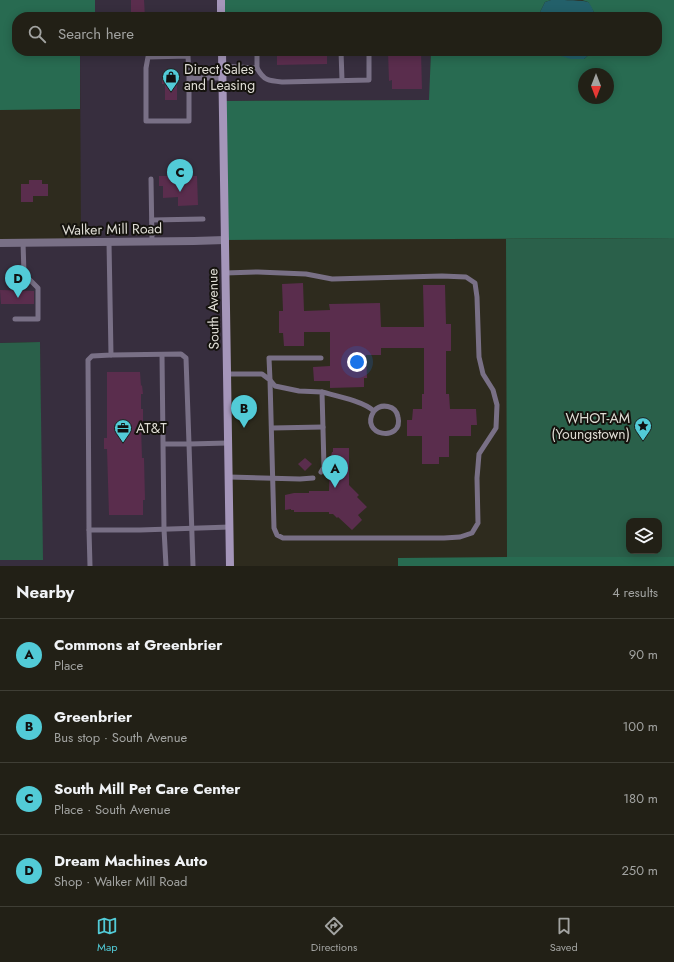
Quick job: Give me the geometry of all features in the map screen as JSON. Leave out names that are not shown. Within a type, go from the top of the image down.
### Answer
[{"type":"main road","points":[[221,0],[221,12]]},
{"type":"main road","name":"South Avenue","points":[[222,56],[230,566]]},
{"type":"street","name":"Walker Mill Road","points":[[0,243],[225,240]]},
{"type":"lane","points":[[188,56],[189,78],[190,121],[146,121],[146,68],[148,57],[188,56]]},
{"type":"lane","points":[[257,56],[257,68],[261,76],[269,81],[283,82],[369,80],[369,56]]},
{"type":"lane","points":[[341,56],[342,80]]},
{"type":"lane","points":[[222,66],[257,68]]},
{"type":"lane","points":[[189,78],[222,78]]},
{"type":"lane","points":[[151,179],[152,241]]},
{"type":"lane","points":[[152,220],[203,219]]},
{"type":"lane","points":[[15,319],[38,319],[38,288],[24,274],[23,242]]},
{"type":"lane","points":[[109,242],[111,355]]},
{"type":"lane","points":[[225,273],[258,272],[306,274],[332,279],[442,276],[466,277],[475,283],[477,296],[479,357],[483,374],[493,390],[497,405],[496,428],[479,454],[477,478],[478,523],[472,533],[460,537],[283,538],[277,535],[274,528],[269,358],[321,358]]},
{"type":"lane","points":[[90,566],[88,360],[92,356],[181,354],[186,358],[193,566]]},
{"type":"lane","points":[[162,355],[164,529],[166,566]]},
{"type":"lane","points":[[227,374],[262,374],[275,386],[299,391],[322,392],[363,404],[374,411]]},
{"type":"lane","points":[[321,472],[324,467],[322,392]]},
{"type":"lane","points":[[382,406],[393,408],[399,418],[395,430],[391,433],[385,434],[374,430],[371,424],[371,419],[374,411],[382,406]]},
{"type":"lane","points":[[272,428],[323,427]]},
{"type":"lane","points":[[164,444],[228,443]]},
{"type":"lane","points":[[229,477],[313,478]]},
{"type":"lane","points":[[89,530],[230,527]]},
{"type":"shaded area","points":[[95,0],[221,0],[415,12],[95,12]]},
{"type":"shaded area","points":[[80,56],[431,56],[430,100],[223,101],[230,566],[0,566],[0,560],[42,560],[40,342],[0,343],[0,243],[81,242]]},
{"type":"green space","points":[[0,0],[95,0],[95,12],[12,12],[12,56],[80,56],[80,109],[0,110]]},
{"type":"green space","points":[[221,0],[551,0],[545,2],[540,12],[221,12]]},
{"type":"green space","points":[[582,0],[674,0],[674,238],[225,240],[223,101],[429,100],[431,56],[569,56],[584,59],[588,56],[662,56],[662,12],[594,12],[588,2]]},
{"type":"green space","points":[[674,238],[674,557],[507,557],[506,239]]},
{"type":"green space","points":[[40,342],[43,560],[0,560],[0,343]]},
{"type":"green space","points":[[674,557],[674,566],[398,566],[398,558]]},
{"type":"water","points":[[551,0],[576,0],[588,2],[594,12],[540,12],[545,2]]},
{"type":"water","points":[[561,56],[588,56],[584,59],[571,59]]},
{"type":"building","points":[[131,0],[144,0],[145,12],[131,12]]},
{"type":"building","points":[[277,56],[327,56],[327,64],[277,65]]},
{"type":"building","points":[[388,56],[421,56],[422,89],[392,89],[392,80],[389,81]]},
{"type":"building","name":"Direct Sales and Leasing","points":[[177,73],[177,100],[165,100],[165,84],[162,84],[162,74]]},
{"type":"building","points":[[159,176],[197,176],[198,205],[178,206],[178,197],[163,198],[163,186],[159,186]]},
{"type":"building","points":[[29,180],[42,180],[42,184],[48,184],[48,196],[33,196],[33,202],[21,202],[21,184],[29,184]]},
{"type":"building","points":[[303,283],[304,311],[330,310],[329,304],[380,303],[381,327],[424,327],[423,285],[445,285],[446,324],[451,324],[451,351],[446,351],[446,394],[449,394],[450,409],[476,409],[477,425],[471,425],[471,436],[449,436],[449,457],[439,457],[439,464],[422,464],[422,436],[407,436],[407,420],[412,420],[413,409],[422,409],[422,394],[424,394],[424,348],[381,348],[381,355],[366,355],[367,378],[364,378],[364,387],[330,388],[330,381],[314,381],[313,367],[330,366],[330,332],[304,332],[304,346],[284,346],[283,333],[279,333],[279,311],[283,311],[282,284]]},
{"type":"building","points":[[0,290],[34,291],[34,304],[1,304]]},
{"type":"building","name":"AT&T","points":[[107,372],[140,372],[143,394],[141,394],[141,409],[143,409],[143,426],[141,426],[142,458],[144,458],[145,500],[143,500],[143,515],[109,515],[107,449],[104,449],[104,438],[107,438]]},
{"type":"building","points":[[333,448],[349,448],[349,485],[359,495],[357,497],[367,507],[358,515],[362,520],[352,530],[338,517],[337,518],[333,514],[329,514],[329,512],[294,512],[294,510],[291,509],[285,510],[285,495],[294,493],[309,493],[309,491],[329,491],[330,456],[333,452]]},
{"type":"building","points":[[305,458],[312,464],[305,471],[298,464]]},
{"type":"place","name":"Direct Sales and Leasing","points":[[171,92]]},
{"type":"place","name":"South Mill Pet Care Center","points":[[180,192]]},
{"type":"place","name":"Dream Machines Auto","points":[[18,298]]},
{"type":"place","name":"Greenbrier","points":[[244,428]]},
{"type":"place","name":"WHOT-AM (Youngstown)","points":[[643,441]]},
{"type":"place","name":"AT&T","points":[[123,443]]},
{"type":"place","name":"Commons at Greenbrier","points":[[335,488]]}]
